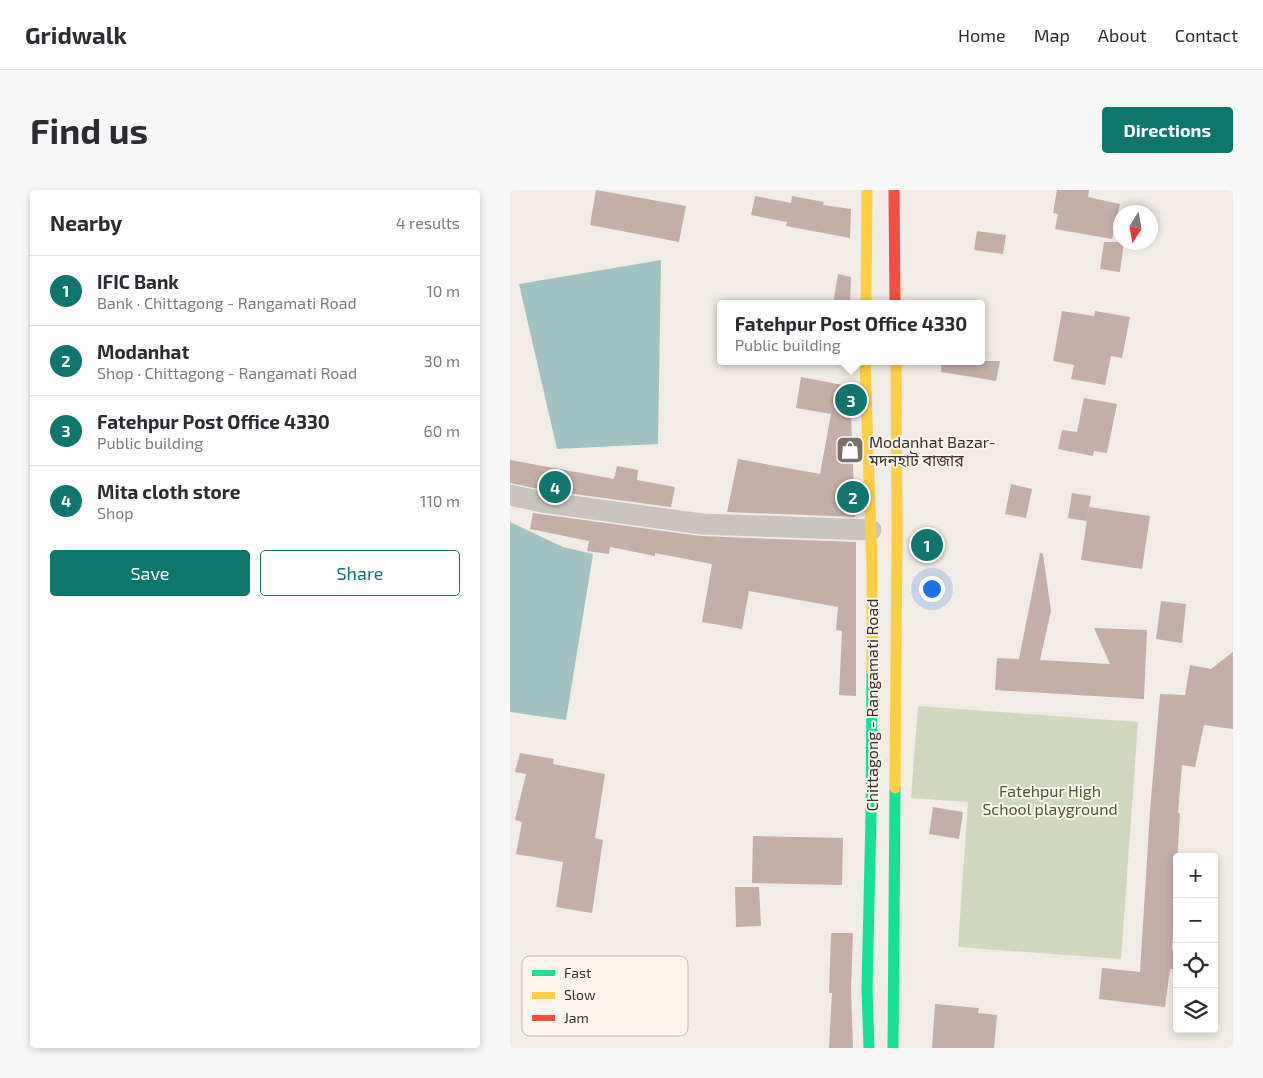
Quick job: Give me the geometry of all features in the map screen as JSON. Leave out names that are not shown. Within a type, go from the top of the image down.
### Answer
[{"type":"highway","points":[[866,300],[867,190]]},
{"type":"highway","points":[[894,190],[895,300]]},
{"type":"highway","name":"Chittagong - Rangamati Road","points":[[865,365],[871,530],[871,817],[867,989],[869,1048]]},
{"type":"highway","name":"Chittagong - Rangamati Road","points":[[894,1048],[896,365]]},
{"type":"street","points":[[510,495],[542,502],[702,524],[871,530]]},
{"type":"green space","name":"Fatehpur High School playground","points":[[918,706],[1138,722],[1121,959],[958,947],[968,802],[911,798]]},
{"type":"water","points":[[661,260],[658,444],[557,449],[519,284]]},
{"type":"water","points":[[510,522],[563,547],[593,554],[566,720],[510,712]]},
{"type":"building","points":[[596,190],[686,206],[679,242],[590,225]]},
{"type":"building","points":[[1057,190],[1089,190],[1088,197],[1120,204],[1113,205],[1112,239],[1055,229],[1058,214],[1053,213]]},
{"type":"building","points":[[755,196],[791,203],[792,196],[824,202],[823,205],[851,209],[850,238],[786,226],[787,222],[751,215]]},
{"type":"building","points":[[977,231],[1006,235],[1003,254],[974,250]]},
{"type":"building","points":[[1104,242],[1113,242],[1113,250],[1123,250],[1120,272],[1100,269]]},
{"type":"building","points":[[838,274],[851,277],[850,300],[834,300]]},
{"type":"building","points":[[1062,311],[1094,316],[1095,311],[1130,317],[1122,358],[1111,356],[1105,385],[1071,379],[1074,365],[1053,361]]},
{"type":"building","points":[[985,361],[1000,361],[996,381],[941,372],[942,365],[985,365]]},
{"type":"building","points":[[801,377],[843,385],[842,389],[850,390],[855,517],[727,512],[738,459],[820,474],[831,414],[796,408]]},
{"type":"building","points":[[1084,398],[1117,404],[1107,453],[1094,451],[1093,456],[1058,449],[1062,430],[1077,432]]},
{"type":"building","points":[[510,460],[614,479],[617,466],[638,470],[637,480],[675,487],[671,507],[544,490],[510,483]]},
{"type":"building","points":[[1011,484],[1032,489],[1026,518],[1005,514]]},
{"type":"building","points":[[1072,493],[1091,496],[1087,521],[1068,518]]},
{"type":"building","points":[[1089,507],[1150,516],[1142,569],[1081,560]]},
{"type":"building","points":[[533,513],[700,536],[856,542],[856,696],[839,695],[842,631],[836,630],[838,607],[749,591],[742,629],[702,622],[712,564],[610,547],[609,554],[587,551],[589,541],[530,529]]},
{"type":"building","points":[[1040,553],[1043,554],[1051,611],[1040,660],[1110,664],[1094,628],[1147,630],[1144,699],[995,690],[997,658],[1019,659]]},
{"type":"building","points":[[1161,601],[1186,604],[1182,643],[1156,639]]},
{"type":"building","points":[[1233,652],[1233,729],[1204,725],[1195,767],[1182,765],[1178,813],[1180,813],[1178,853],[1173,853],[1173,969],[1170,969],[1165,1007],[1099,999],[1102,968],[1140,972],[1150,811],[1160,694],[1185,695],[1190,665],[1211,669]]},
{"type":"building","points":[[520,753],[554,759],[553,764],[605,774],[595,838],[603,840],[592,913],[556,907],[563,862],[516,854],[522,822],[515,820],[526,774],[515,772]]},
{"type":"building","points":[[933,807],[963,812],[959,839],[929,834]]},
{"type":"building","points":[[753,836],[843,838],[842,885],[752,883]]},
{"type":"building","points":[[735,887],[759,887],[761,926],[736,927]]},
{"type":"building","points":[[831,933],[853,933],[851,989],[853,1048],[829,1048],[832,993],[829,993]]},
{"type":"building","points":[[935,1004],[979,1008],[978,1013],[997,1015],[994,1048],[932,1048]]},
{"type":"traffic: fast","points":[[869,1048],[867,989],[872,671]]},
{"type":"traffic: fast","points":[[893,1048],[895,788]]},
{"type":"traffic: slow","points":[[866,300],[867,190]]},
{"type":"traffic: slow","points":[[865,365],[872,567],[872,671]]},
{"type":"traffic: slow","points":[[895,788],[896,365]]},
{"type":"traffic: jam","points":[[894,190],[895,300]]},
{"type":"place","name":"Fatehpur Post Office 4330","points":[[851,400]]},
{"type":"place","name":"Modanhat Bazar- মদনহাট বাজার","points":[[850,450]]},
{"type":"place","name":"Mita cloth store","points":[[555,487]]},
{"type":"place","name":"Modanhat","points":[[853,497]]},
{"type":"place","name":"IFIC Bank","points":[[927,545]]}]
